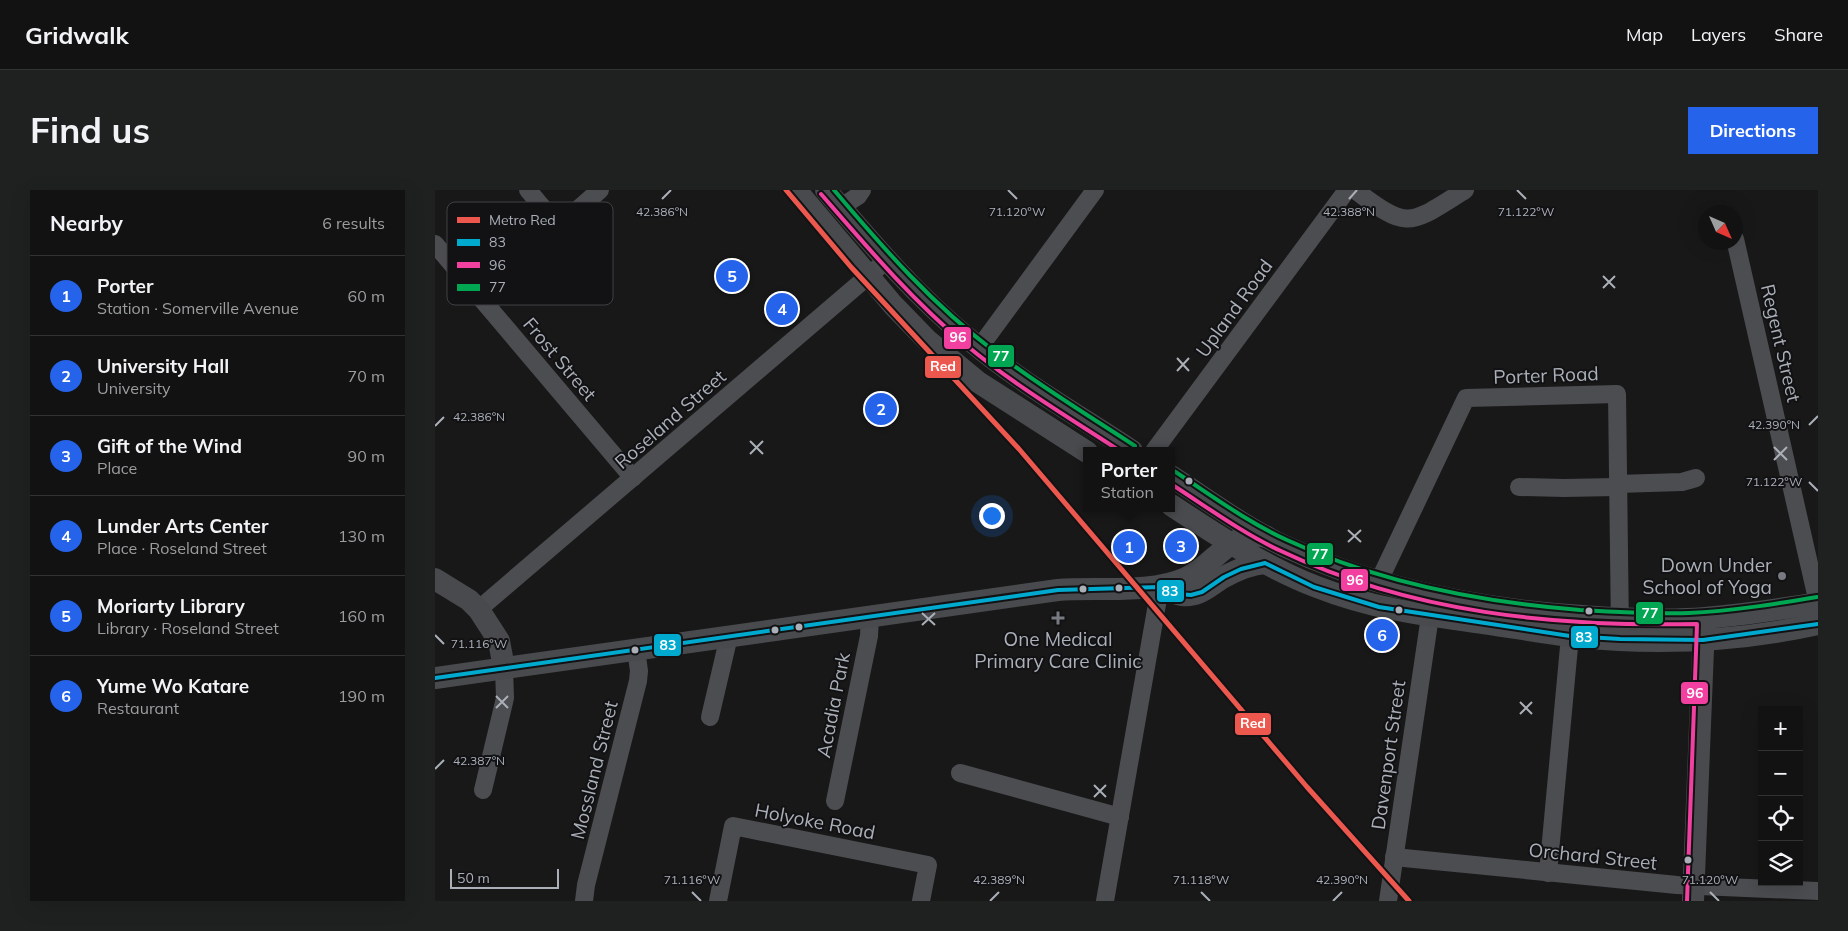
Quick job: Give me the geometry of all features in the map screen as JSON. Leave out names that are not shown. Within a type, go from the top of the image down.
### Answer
[{"type":"main road","points":[[796,190],[908,321],[946,357],[1003,399],[1083,449]]},
{"type":"main road","points":[[826,190],[887,260],[949,323],[1012,373],[1126,447]]},
{"type":"main road","points":[[1175,479],[1267,537],[1323,562],[1379,583],[1432,596],[1495,607],[1561,615],[1620,629]]},
{"type":"main road","points":[[1175,509],[1231,544],[1296,579],[1353,600],[1391,610],[1430,616],[1570,636],[1620,629],[1704,629],[1818,603]]},
{"type":"main road","points":[[435,678],[1057,590],[1160,587],[1177,582],[1193,574],[1231,544],[1250,535],[1267,537]]},
{"type":"main road","points":[[1160,587],[1180,595],[1195,594],[1206,590],[1241,569],[1265,563]]},
{"type":"main road","points":[[435,579],[469,600],[479,609],[501,646],[504,668]]},
{"type":"main road","points":[[1704,629],[1733,637],[1818,624]]},
{"type":"main road","points":[[1694,894],[1704,629]]},
{"type":"street","points":[[528,190],[539,202]]},
{"type":"street","points":[[586,202],[600,190]]},
{"type":"street","points":[[841,207],[857,196],[862,190]]},
{"type":"street","points":[[979,348],[1095,190]]},
{"type":"street","name":"Upland Road","points":[[1158,447],[1347,190]]},
{"type":"street","points":[[1355,190],[1385,212],[1407,219],[1419,218],[1465,190]]},
{"type":"street","name":"Frost Street","points":[[435,244],[447,258]]},
{"type":"street","name":"Regent Street","points":[[1738,250],[1818,603]]},
{"type":"street","name":"Roseland Street","points":[[479,609],[887,260]]},
{"type":"street","name":"Frost Street","points":[[487,305],[633,478]]},
{"type":"street","name":"Porter Road","points":[[1379,583],[1466,398],[1617,394],[1620,629]]},
{"type":"street","points":[[1519,487],[1617,486],[1682,482],[1696,478]]},
{"type":"street","points":[[1105,901],[1160,587]]},
{"type":"street","name":"Acadia Park","points":[[835,801],[869,636],[870,616]]},
{"type":"street","name":"Davenport Street","points":[[1388,901],[1430,616]]},
{"type":"street","points":[[710,717],[729,636]]},
{"type":"street","points":[[1548,872],[1570,636]]},
{"type":"street","name":"Mossland Street","points":[[584,901],[586,885],[639,681],[636,649]]},
{"type":"street","points":[[483,790],[505,698],[504,668]]},
{"type":"street","points":[[960,773],[1119,817]]},
{"type":"street","name":"Holyoke Road","points":[[718,901],[733,826],[928,865],[921,901]]},
{"type":"street","name":"Orchard Street","points":[[1394,857],[1548,872],[1694,894],[1818,891]]},
{"type":"metro line","name":"Red","points":[[786,190],[851,267],[1019,449],[1307,787],[1409,901]]},
{"type":"transit line","name":"77","points":[[834,190],[909,275],[950,315],[1028,376],[1135,446]]},
{"type":"transit line","name":"96","points":[[821,194],[873,253],[946,328],[984,360],[1022,387],[1114,447]]},
{"type":"transit line","name":"77","points":[[1175,472],[1229,508],[1272,533],[1322,555],[1394,579],[1467,596],[1580,610],[1662,613],[1721,611],[1817,597]]},
{"type":"transit line","name":"96","points":[[1175,487],[1239,528],[1281,551],[1330,572],[1381,589],[1432,602],[1537,619],[1590,623],[1697,624],[1687,901]]},
{"type":"transit line","name":"83","points":[[435,678],[1058,590],[1160,587],[1177,594],[1191,595],[1202,592],[1224,577],[1241,569],[1265,563],[1314,587],[1379,607],[1570,636],[1703,640],[1818,624]]},
{"type":"place","name":"Moriarty Library","points":[[732,276]]},
{"type":"place","name":"Lunder Arts Center","points":[[782,309]]},
{"type":"place","name":"University Hall","points":[[881,409]]},
{"type":"place","name":"Gift of the Wind","points":[[1181,546]]},
{"type":"place","name":"Porter","points":[[1129,547]]},
{"type":"place","name":"Down Under School of Yoga","points":[[1782,576]]},
{"type":"place","name":"One Medical Primary Care Clinic","points":[[1058,618]]},
{"type":"place","name":"Yume Wo Katare","points":[[1382,635]]}]
